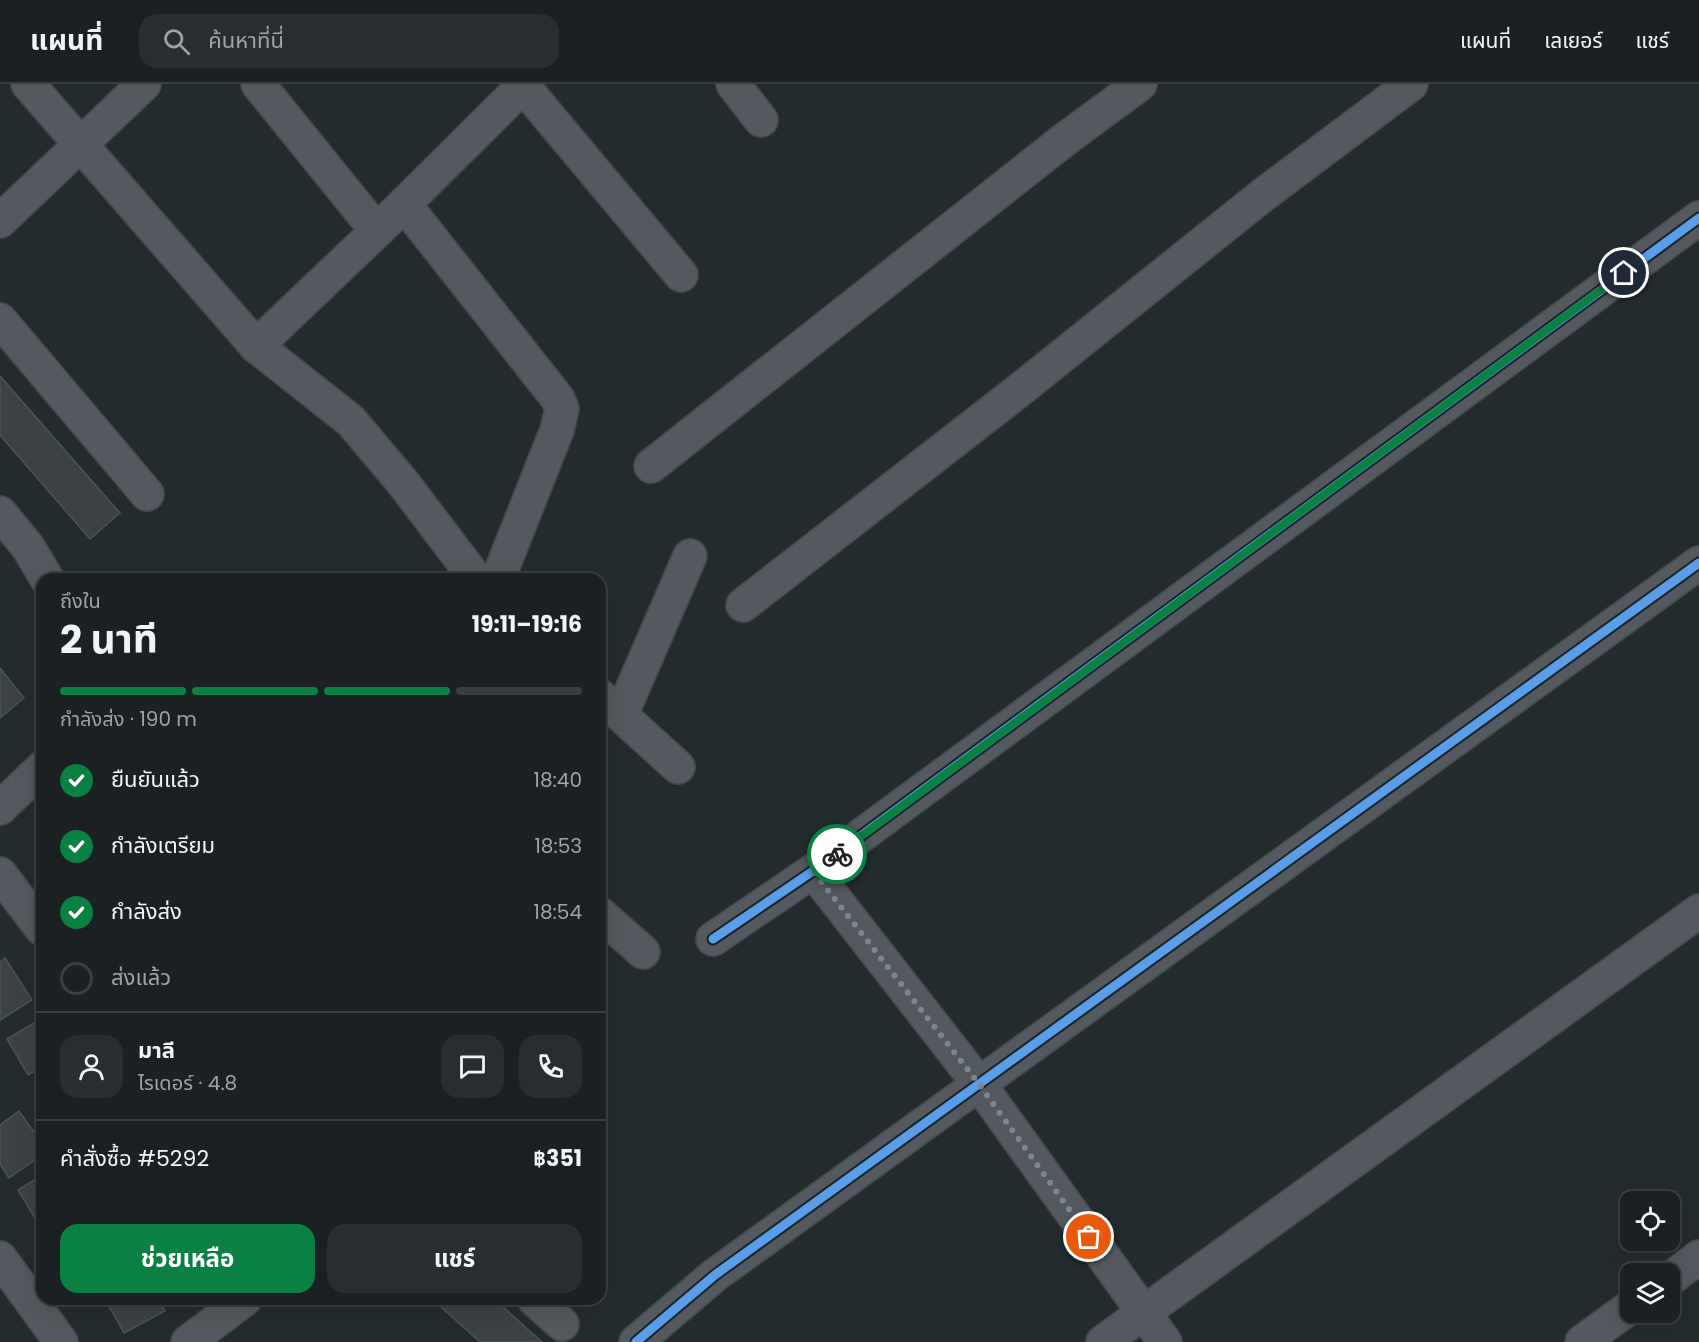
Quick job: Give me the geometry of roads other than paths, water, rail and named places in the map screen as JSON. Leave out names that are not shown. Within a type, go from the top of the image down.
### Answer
[{"type":"street","points":[[28,84],[256,346],[351,421],[404,484],[471,573]]},
{"type":"street","points":[[0,221],[144,84]]},
{"type":"street","points":[[258,84],[377,231]]},
{"type":"street","points":[[733,84],[761,120]]},
{"type":"street","points":[[651,466],[1064,140],[1140,84]]},
{"type":"street","points":[[743,605],[1017,392],[1263,195],[1411,84]]},
{"type":"street","points":[[256,346],[404,204],[511,89],[681,275]]},
{"type":"street","points":[[404,204],[558,399],[562,409],[557,430],[500,573]]},
{"type":"street","points":[[713,939],[813,871],[1699,218]]},
{"type":"street","points":[[0,320],[147,494]]},
{"type":"street","points":[[0,513],[28,548],[43,573]]},
{"type":"street","points":[[678,767],[611,706],[690,556]]},
{"type":"street","points":[[636,1342],[715,1275],[1699,562]]},
{"type":"street","points":[[0,808],[36,774]]},
{"type":"street","points":[[813,871],[979,1084],[1165,1342]]},
{"type":"street","points":[[0,873],[36,921]]},
{"type":"street","points":[[1103,1342],[1699,911]]},
{"type":"street","points":[[606,919],[643,952]]},
{"type":"street","points":[[1680,1271],[1699,1257]]},
{"type":"street","points":[[0,1258],[61,1342]]},
{"type":"street","points":[[188,1342],[236,1305]]},
{"type":"street","points":[[541,1305],[562,1324]]},
{"type":"street","points":[[1582,1342],[1620,1314]]}]
